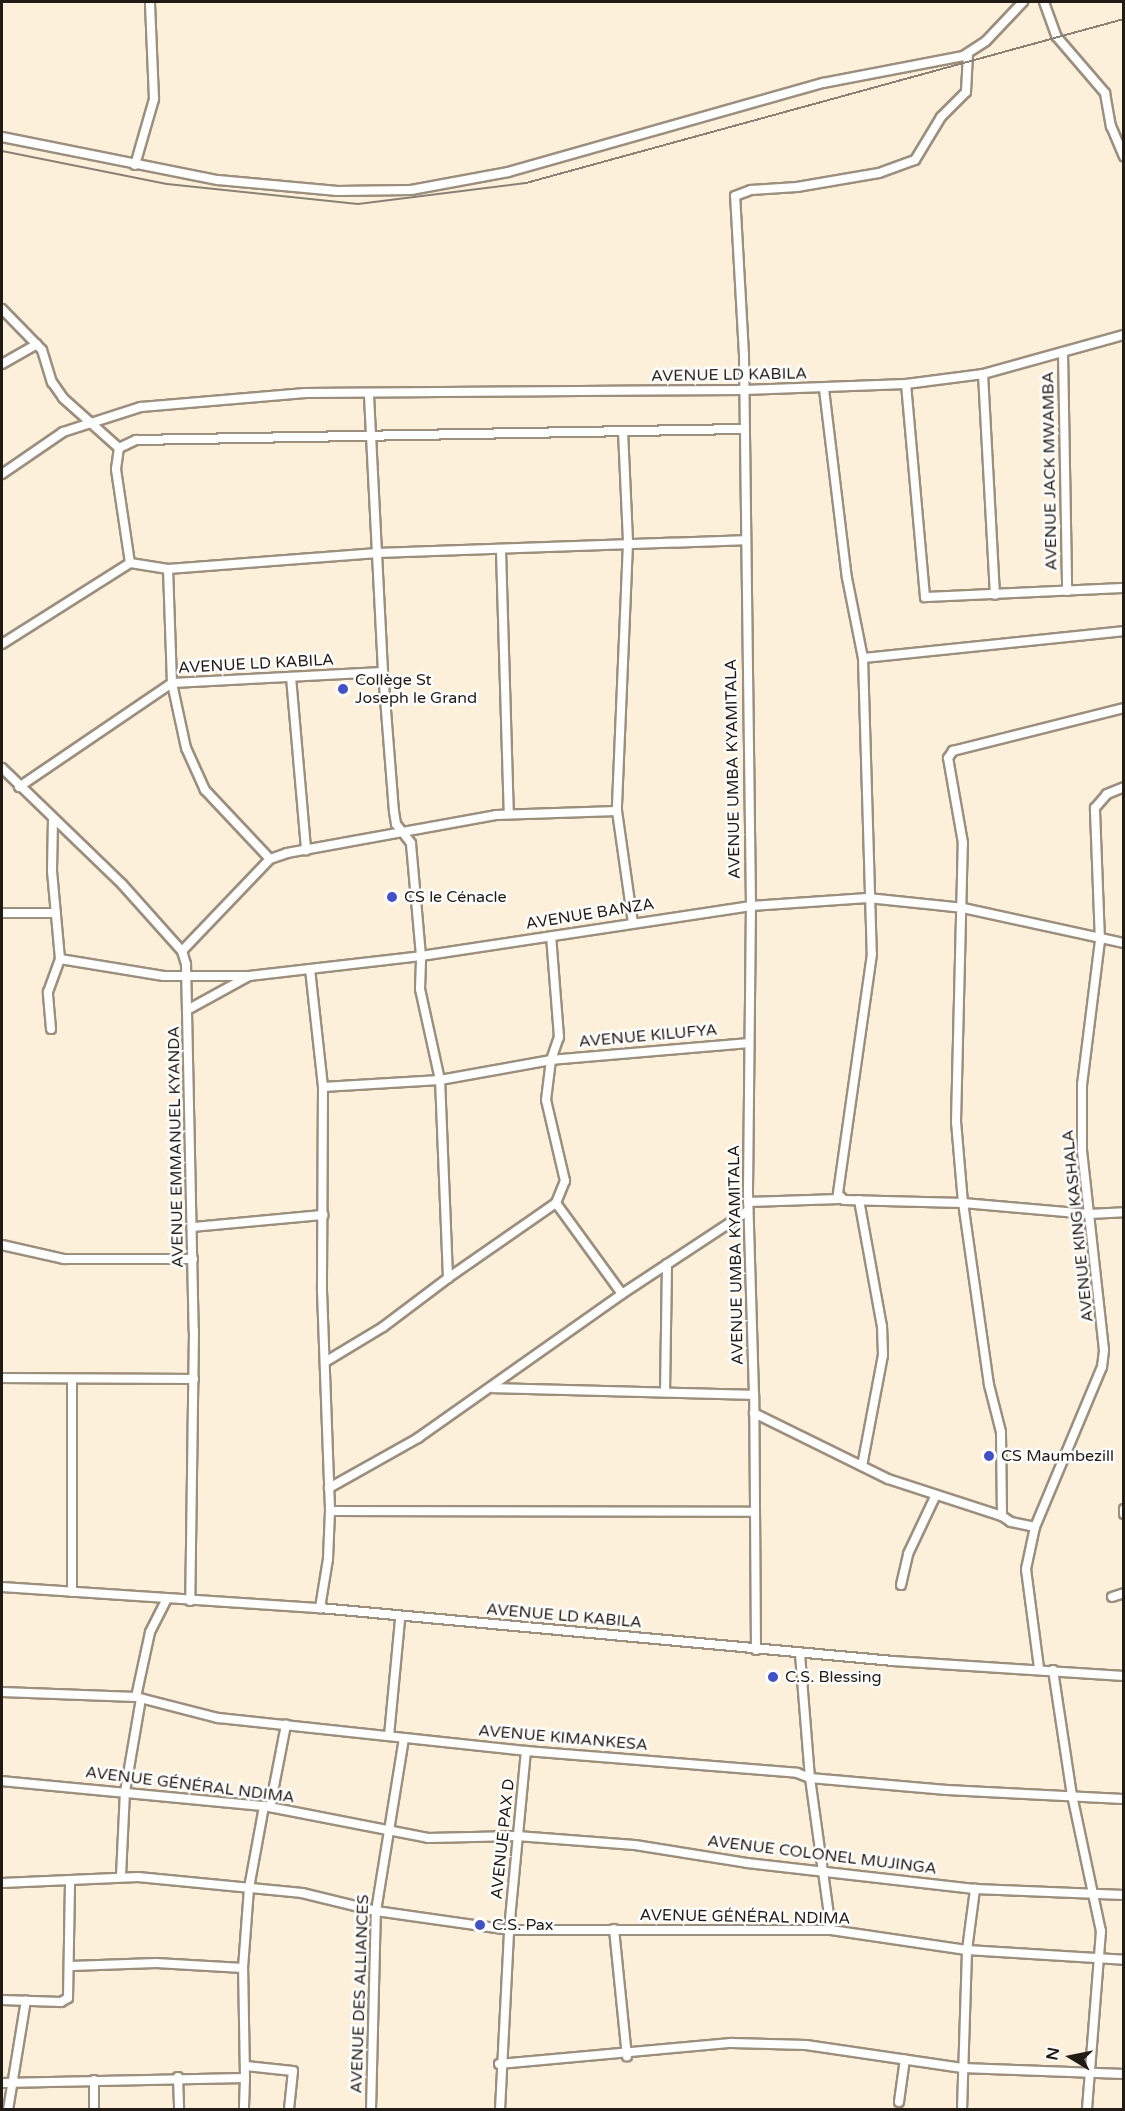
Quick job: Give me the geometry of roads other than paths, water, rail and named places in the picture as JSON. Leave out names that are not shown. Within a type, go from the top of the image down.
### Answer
[{"type":"street","points":[[135,165],[154,99],[150,2]]},
{"type":"street","points":[[2,137],[135,165],[286,188],[411,190],[508,172],[823,83],[968,54],[986,41],[1023,2]]},
{"type":"street","points":[[1044,2],[1057,37],[1105,93],[1111,126],[1124,156]]},
{"type":"street","name":"AVENUE UMBA KYAMITALA","points":[[756,1650],[753,1512],[754,1395],[748,1207],[751,906],[744,540],[744,390],[735,196],[751,190],[797,187],[874,174],[915,160],[941,117],[966,92],[968,54]]},
{"type":"street","points":[[2,309],[37,344],[56,390],[119,448]]},
{"type":"street","name":"AVENUE LD KABILA","points":[[2,474],[50,439],[141,407],[304,393],[824,389],[906,384],[983,374],[1124,335]]},
{"type":"street","points":[[2,364],[37,344]]},
{"type":"street","name":"AVENUE JACK MWAMBA","points":[[1063,352],[1066,591]]},
{"type":"street","points":[[983,374],[995,595]]},
{"type":"street","points":[[906,384],[923,594],[929,599],[1124,588]]},
{"type":"street","points":[[824,389],[847,578],[863,658],[868,898],[872,963],[840,1198]]},
{"type":"street","points":[[369,393],[383,672],[394,812],[396,824],[411,843],[422,956],[420,989],[440,1080],[448,1278]]},
{"type":"street","points":[[119,448],[136,440],[743,429]]},
{"type":"street","points":[[623,431],[628,543],[618,811],[633,923]]},
{"type":"street","points":[[119,448],[116,469],[130,563]]},
{"type":"street","points":[[2,644],[130,563],[168,569],[377,553],[501,551],[628,543],[744,540]]},
{"type":"street","points":[[501,551],[509,813]]},
{"type":"street","points":[[168,569],[172,683],[186,748],[201,783],[270,859]]},
{"type":"street","points":[[863,658],[1124,631]]},
{"type":"street","name":"AVENUE LD KABILA","points":[[19,787],[172,683],[383,672]]},
{"type":"street","points":[[291,677],[306,850]]},
{"type":"street","points":[[1002,1516],[1001,1432],[989,1385],[963,1203],[956,1122],[963,843],[949,754],[1124,708]]},
{"type":"street","points":[[2,768],[53,821],[122,884],[182,951],[270,859],[306,850],[405,834],[509,813],[618,811]]},
{"type":"street","name":"AVENUE KING KASHALA","points":[[1039,1668],[1026,1569],[1035,1527],[1102,1367],[1104,1325],[1082,1150],[1082,1085],[1100,940],[1096,802],[1124,787]]},
{"type":"street","points":[[51,1029],[48,992],[60,959],[53,821]]},
{"type":"street","name":"AVENUE BANZA","points":[[60,959],[140,974],[249,976],[422,956],[751,906],[868,898],[963,908],[1100,940],[1124,943]]},
{"type":"street","points":[[2,913],[56,913]]},
{"type":"street","points":[[325,1362],[382,1327],[556,1203],[565,1181],[546,1100],[551,1060],[559,1037],[551,936]]},
{"type":"street","name":"AVENUE EMMANUEL KYANDA","points":[[182,951],[187,975],[189,1009],[193,1227],[194,1379],[190,1601]]},
{"type":"street","points":[[310,969],[323,1087],[325,1362],[330,1510],[328,1559],[320,1608]]},
{"type":"street","points":[[189,1009],[249,976]]},
{"type":"street","name":"AVENUE KILUFYA","points":[[323,1087],[440,1080],[551,1060],[748,1043]]},
{"type":"street","points":[[329,1488],[418,1438],[493,1388],[622,1294],[748,1207],[840,1198],[963,1203],[1089,1214],[1124,1212]]},
{"type":"street","points":[[859,1200],[875,1279],[883,1355],[862,1466]]},
{"type":"street","points":[[556,1203],[622,1294]]},
{"type":"street","points":[[193,1227],[323,1215]]},
{"type":"street","points":[[2,1245],[64,1259],[193,1259]]},
{"type":"street","points":[[665,1392],[667,1263]]},
{"type":"street","points":[[2,1378],[72,1381],[194,1379]]},
{"type":"street","points":[[72,1381],[72,1592]]},
{"type":"street","points":[[493,1388],[754,1395]]},
{"type":"street","points":[[753,1413],[862,1466],[936,1497],[1002,1516],[1022,1526],[1035,1527]]},
{"type":"street","points":[[901,1585],[908,1554],[936,1497]]},
{"type":"street","points":[[1124,1509],[1124,1514]]},
{"type":"street","points":[[330,1510],[753,1512]]},
{"type":"street","name":"AVENUE LD KABILA","points":[[2,1587],[166,1600],[320,1608],[400,1619],[800,1654],[1039,1668],[1124,1676]]},
{"type":"street","points":[[1112,1597],[1124,1593]]},
{"type":"street","points":[[121,1876],[124,1792],[139,1697],[150,1632],[166,1600]]},
{"type":"street","points":[[389,1736],[400,1619]]},
{"type":"street","points":[[800,1654],[810,1778],[825,1872],[831,1930]]},
{"type":"street","points":[[1053,1670],[1072,1795],[1096,1895],[1100,1958],[1087,2109]]},
{"type":"street","name":"AVENUE KIMANKESA","points":[[2,1692],[139,1697],[218,1718],[526,1751],[790,1773],[810,1778],[946,1790],[1124,1799]]},
{"type":"street","points":[[244,2109],[246,2066],[243,1968],[249,1887],[286,1725]]},
{"type":"street","name":"AVENUE DES ALLIANCES","points":[[371,2109],[376,1911],[404,1738]]},
{"type":"street","name":"AVENUE PAX D","points":[[500,2109],[499,2064],[526,1751]]},
{"type":"street","name":"AVENUE GÉNÉRAL NDIMA","points":[[2,1781],[267,1806],[389,1828],[428,1838],[517,1836]]},
{"type":"street","name":"AVENUE COLONEL MUJINGA","points":[[517,1836],[635,1845],[825,1872],[975,1889],[1124,1895]]},
{"type":"street","name":"AVENUE GÉNÉRAL NDIMA","points":[[2,1883],[121,1876],[302,1893],[376,1911],[509,1930],[831,1930],[967,1950],[1124,1960]]},
{"type":"street","points":[[2,2000],[66,2002],[71,1966],[70,1880]]},
{"type":"street","points":[[962,2109],[967,1950],[975,1889]]},
{"type":"street","points":[[614,1929],[627,2055]]},
{"type":"street","points":[[71,1966],[156,1963],[243,1968]]},
{"type":"street","points":[[8,2109],[6,2083],[21,2046],[26,2000]]},
{"type":"street","points":[[499,2064],[627,2055],[731,2043],[806,2045],[962,2068],[1089,2070],[1124,2074]]},
{"type":"street","points":[[900,2102],[905,2059]]},
{"type":"street","points":[[246,2066],[292,2071],[290,2109]]},
{"type":"street","points":[[6,2083],[178,2077],[245,2078]]},
{"type":"street","points":[[178,2077],[178,2109]]},
{"type":"street","points":[[94,2080],[94,2109]]},
{"type":"railway","points":[[2,151],[167,184],[358,204],[526,183],[1124,19]]},
{"type":"place","name":"Collège St Joseph le Grand","points":[[343,689]]},
{"type":"place","name":"CS le Cénacle","points":[[392,897]]},
{"type":"place","name":"CS Maumbezill","points":[[989,1456]]},
{"type":"place","name":"C.S. Blessing","points":[[773,1677]]},
{"type":"place","name":"C.S. Pax","points":[[480,1925]]}]
